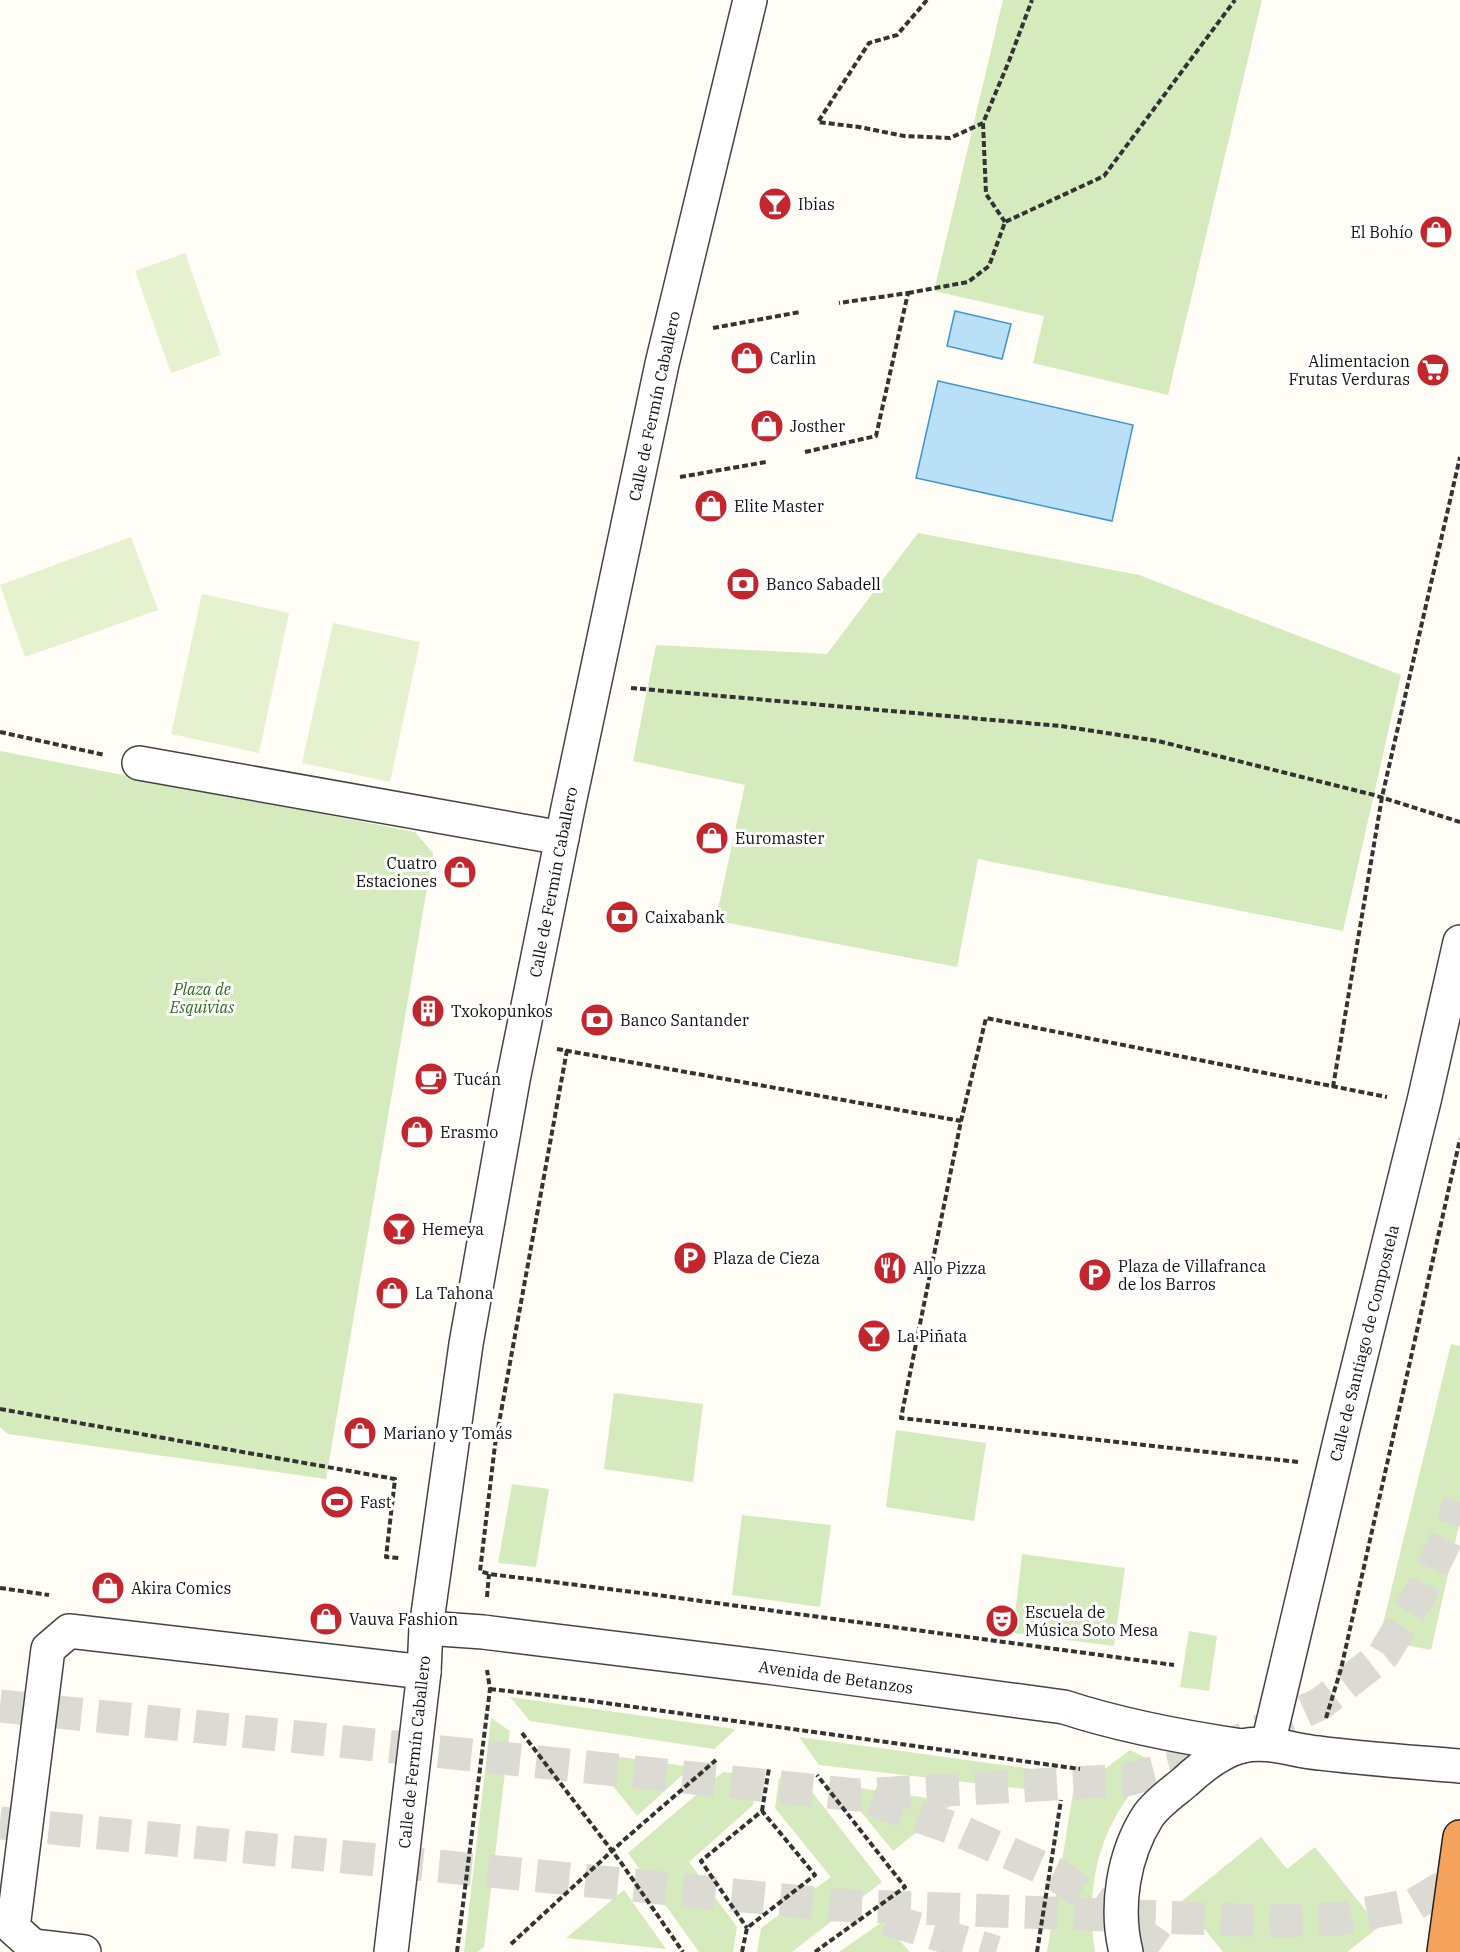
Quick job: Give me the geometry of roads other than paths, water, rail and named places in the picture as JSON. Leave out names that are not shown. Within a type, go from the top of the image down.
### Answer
[{"type":"highway","points":[[1444,1952],[1460,1837]]},
{"type":"street","name":"Calle de Fermín Caballero","points":[[391,1952],[424,1672],[426,1628],[466,1344],[521,1042],[662,364],[750,0]]},
{"type":"street","points":[[139,763],[562,838]]},
{"type":"street","name":"Calle de Santiago de Compostela","points":[[1255,1745],[1334,1467],[1424,1101],[1460,942]]},
{"type":"street","name":"Avenida de Betanzos","points":[[426,1628],[483,1632],[1064,1707],[1095,1717],[1168,1734],[1316,1753],[1460,1766]]},
{"type":"street","points":[[84,1952],[33,1946],[13,1928],[48,1649],[69,1630],[424,1672]]},
{"type":"street","points":[[1126,1952],[1122,1935],[1124,1876],[1131,1850],[1149,1815],[1204,1764],[1255,1745]]},
{"type":"water","points":[[955,311],[1011,324],[1002,359],[947,346]]},
{"type":"water","points":[[938,381],[1133,425],[1112,521],[916,478]]},
{"type":"tunnel","points":[[0,1706],[857,1795],[1126,1780],[1188,1764],[1320,1704],[1384,1654],[1420,1594],[1451,1529],[1460,1502]]},
{"type":"tunnel","points":[[872,1800],[958,1830],[1054,1873],[1166,1952]]},
{"type":"tunnel","points":[[0,1823],[835,1905],[1269,1921],[1337,1919],[1415,1904],[1460,1877]]},
{"type":"tunnel","points":[[886,1919],[996,1952]]},
{"type":"place","name":"Ibias","points":[[775,204]]},
{"type":"place","name":"El Bohío","points":[[1436,232]]},
{"type":"place","name":"Carlin","points":[[747,358]]},
{"type":"place","name":"Alimentacion Frutas Verduras","points":[[1433,370]]},
{"type":"place","name":"Josther","points":[[767,426]]},
{"type":"place","name":"Elite Master","points":[[711,506]]},
{"type":"place","name":"Banco Sabadell","points":[[743,584]]},
{"type":"place","name":"Euromaster","points":[[712,838]]},
{"type":"place","name":"Cuatro Estaciones","points":[[460,872]]},
{"type":"place","name":"Caixabank","points":[[622,917]]},
{"type":"place","name":"Txokopunkos","points":[[428,1011]]},
{"type":"place","name":"Banco Santander","points":[[597,1020]]},
{"type":"place","name":"Tucán","points":[[431,1079]]},
{"type":"place","name":"Erasmo","points":[[417,1132]]},
{"type":"place","name":"Hemeya","points":[[399,1229]]},
{"type":"place","name":"Plaza de Cieza","points":[[690,1258]]},
{"type":"place","name":"Allo Pizza","points":[[890,1268]]},
{"type":"place","name":"Plaza de Villafranca de los Barros","points":[[1095,1275]]},
{"type":"place","name":"La Tahona","points":[[392,1293]]},
{"type":"place","name":"La Piñata","points":[[874,1336]]},
{"type":"place","name":"Mariano y Tomás","points":[[360,1433]]},
{"type":"place","name":"Fast","points":[[337,1502]]},
{"type":"place","name":"Akira Comics","points":[[108,1588]]},
{"type":"place","name":"Vauva Fashion","points":[[326,1619]]},
{"type":"place","name":"Escuela de Música Soto Mesa","points":[[1002,1621]]},
{"type":"park label","name":"Plaza de Esquivias","points":[[202,998]]}]
